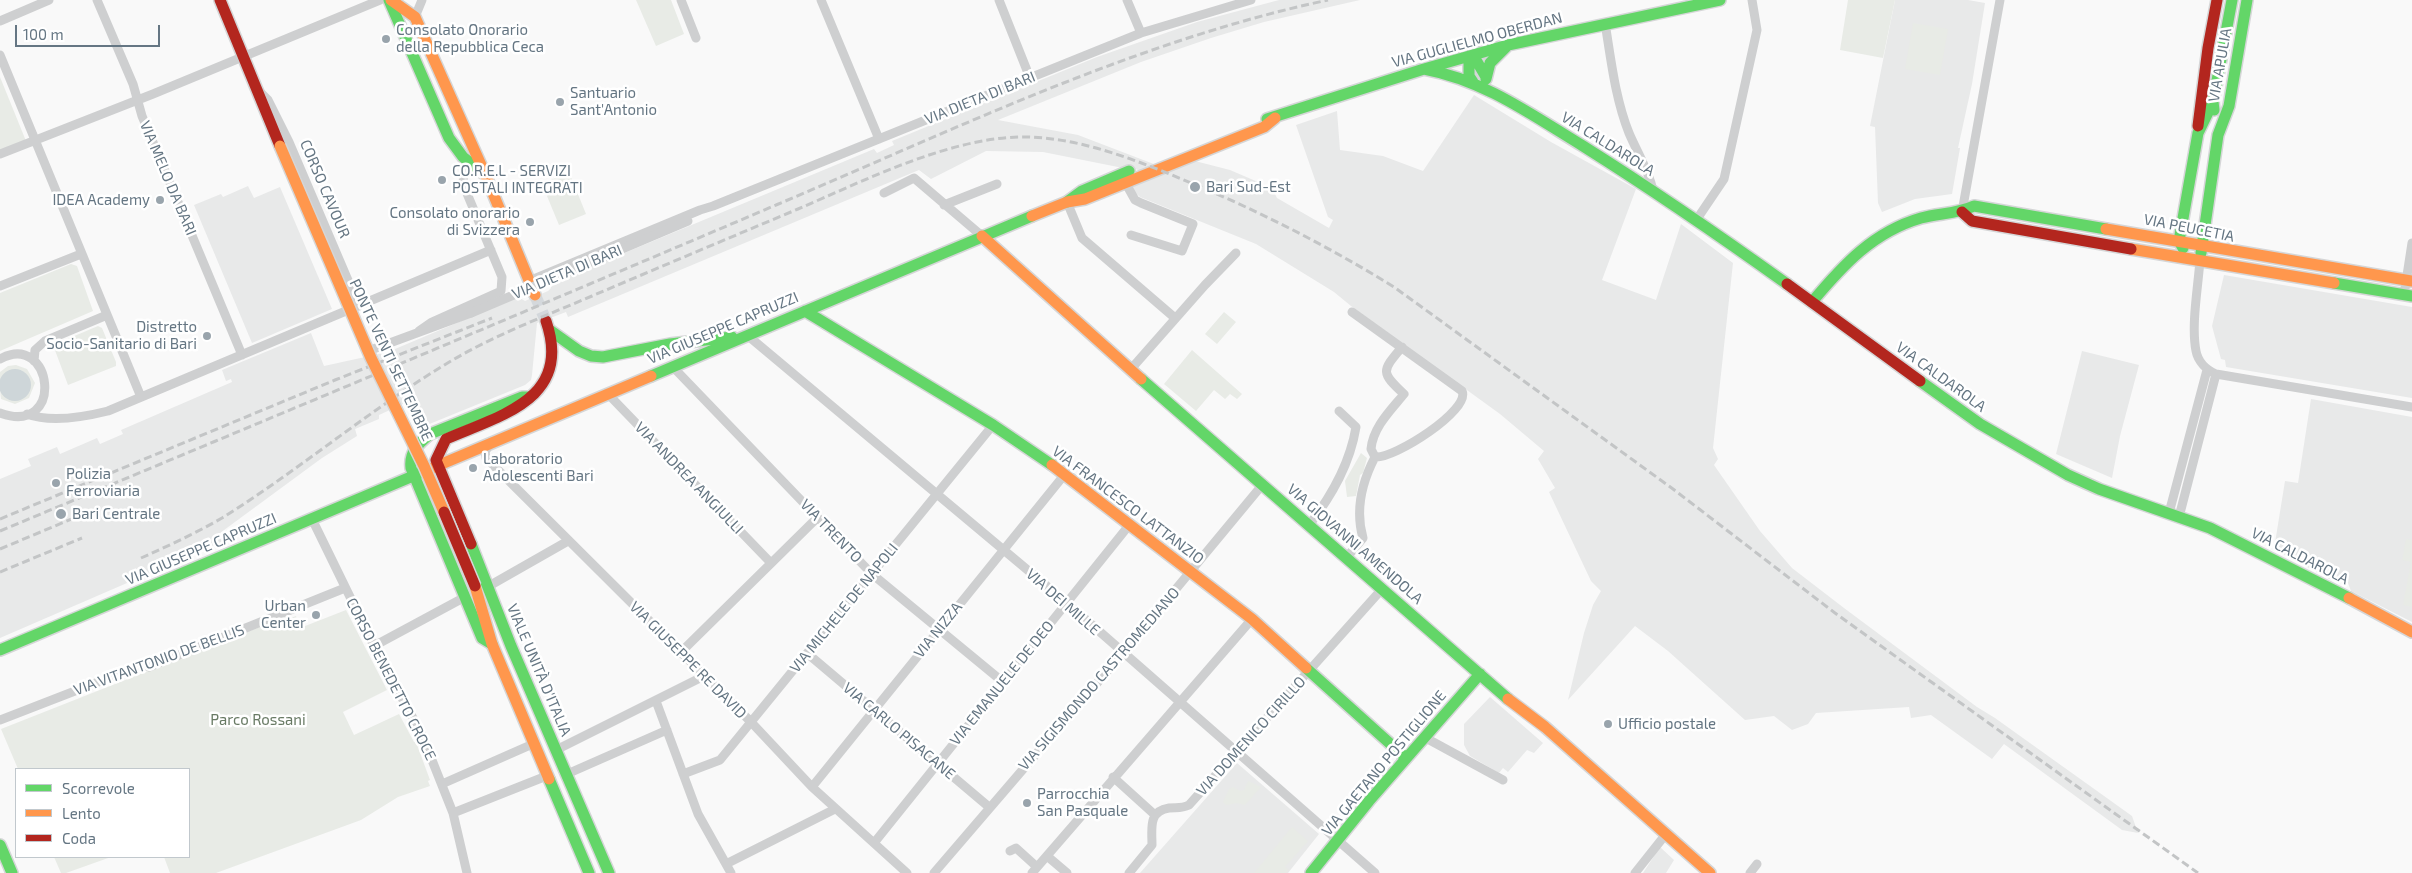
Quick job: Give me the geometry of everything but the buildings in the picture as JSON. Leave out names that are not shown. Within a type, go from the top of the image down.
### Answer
[{"type":"main road","name":"CORSO CAVOUR","points":[[220,0],[280,146]]},
{"type":"main road","points":[[390,0],[415,17],[466,132],[472,157]]},
{"type":"main road","points":[[390,0],[449,138],[472,157],[486,174],[535,295]]},
{"type":"main road","name":"VIA GUGLIELMO OBERDAN","points":[[982,236],[1067,202],[1082,190],[1185,148],[1261,120],[1275,118],[1424,69],[1508,45],[1720,0]]},
{"type":"main road","name":"VIA APULIA","points":[[2179,241],[2198,133],[2201,92],[2217,0]]},
{"type":"main road","points":[[2213,102],[2232,0]]},
{"type":"main road","name":"VIA APULIA","points":[[2200,260],[2218,135],[2229,106],[2247,0]]},
{"type":"main road","points":[[1486,82],[1490,63],[1508,45]]},
{"type":"main road","points":[[1472,82],[1469,76],[1469,56],[1476,60],[1486,82]]},
{"type":"main road","points":[[1424,69],[1447,73],[1472,82],[1486,82]]},
{"type":"main road","name":"VIA CALDAROLA","points":[[1486,82],[1697,219],[1980,424],[2016,446],[2064,473],[2239,542],[2412,632]]},
{"type":"main road","name":"VIA APULIA","points":[[2198,133],[2213,102]]},
{"type":"main road","name":"VIA APULIA","points":[[2213,102],[2218,135]]},
{"type":"main road","name":"VIA GUGLIELMO OBERDAN","points":[[1067,202],[1077,202],[1264,127],[1275,118]]},
{"type":"main road","name":"PONTE VENTI SETTEMBRE","points":[[280,146],[371,358],[424,466],[475,586]]},
{"type":"main road","name":"VIA PEUCETIA","points":[[1812,302],[1857,251],[1882,233],[1921,218],[1962,212],[1974,206],[2409,281]]},
{"type":"main road","points":[[1962,212],[1972,221],[2408,296]]},
{"type":"main road","name":"VIA GIUSEPPE CAPRUZZI","points":[[0,650],[414,476],[437,463],[982,236]]},
{"type":"main road","name":"VIA GIOVANNI AMENDOLA","points":[[982,236],[1188,422],[1264,484],[1382,589],[1710,873]]},
{"type":"main road","points":[[2179,241],[2190,256],[2200,260]]},
{"type":"main road","name":"VIA FRANCESCO LATTANZIO","points":[[805,311],[993,425],[1065,474],[1252,619],[1406,758]]},
{"type":"main road","points":[[437,463],[441,446],[446,439],[519,408],[528,402],[546,382],[550,360],[549,326],[579,351],[591,356],[603,357],[670,344],[747,335]]},
{"type":"main road","name":"VIALE UNITÀ D'ITALIA","points":[[492,644],[482,638],[414,476],[410,461],[417,444],[430,434],[522,397],[531,397]]},
{"type":"main road","name":"VIALE UNITÀ D'ITALIA","points":[[437,463],[489,586],[511,646],[609,873]]},
{"type":"main road","name":"VIALE UNITÀ D'ITALIA","points":[[475,586],[492,644],[589,873]]},
{"type":"main road","name":"VIA GAETANO POSTIGLIONE","points":[[1311,873],[1406,758],[1480,674]]},
{"type":"main road","points":[[578,846],[584,840],[594,839]]},
{"type":"main road","points":[[0,845],[12,873]]},
{"type":"street","points":[[0,21],[50,0]]},
{"type":"street","name":"VIA MELO DA BARI","points":[[97,0],[138,100],[142,116],[242,356]]},
{"type":"street","points":[[0,154],[138,100],[380,0]]},
{"type":"street","points":[[415,17],[422,0]]},
{"type":"street","points":[[681,0],[696,38]]},
{"type":"street","points":[[821,0],[878,139]]},
{"type":"street","points":[[998,0],[1030,78]]},
{"type":"street","points":[[1127,0],[1141,33]]},
{"type":"street","name":"VIA DIETA DI BARI","points":[[530,281],[700,210],[1141,33],[1251,0]]},
{"type":"street","points":[[1697,219],[1724,179],[1757,30],[1752,0]]},
{"type":"street","points":[[1962,212],[2000,0]]},
{"type":"street","points":[[1605,23],[1623,114],[1629,133],[1649,171],[1653,190]]},
{"type":"street","points":[[0,55],[141,397]]},
{"type":"street","name":"CORSO CAVOUR","points":[[256,88],[268,100],[289,142],[355,308]]},
{"type":"street","points":[[449,138],[459,143],[464,141],[466,132]]},
{"type":"street","points":[[27,414],[36,417],[88,416],[141,397],[242,356],[491,250],[463,184],[464,168],[472,157]]},
{"type":"street","points":[[884,193],[914,178],[982,236]]},
{"type":"street","points":[[1125,182],[1135,200],[1193,224],[1182,252],[1132,234]]},
{"type":"street","points":[[944,205],[998,184]]},
{"type":"street","points":[[1067,202],[1082,238],[1176,318]]},
{"type":"street","name":"VIA DIETA DI BARI","points":[[355,308],[368,351],[419,331],[435,328],[471,313],[688,221],[706,213],[713,206]]},
{"type":"street","points":[[2408,296],[2412,243]]},
{"type":"street","name":"VIA DIETA DI BARI","points":[[419,331],[432,322],[502,291],[502,277],[491,250]]},
{"type":"street","points":[[1131,369],[1236,253]]},
{"type":"street","points":[[0,286],[81,254]]},
{"type":"street","points":[[2200,260],[2195,336],[2196,353],[2207,370],[2216,374],[2412,407]]},
{"type":"street","points":[[1352,312],[1402,346],[1462,391],[1463,400],[1440,424],[1388,455],[1375,457]]},
{"type":"street","points":[[34,360],[35,350],[45,341],[107,315]]},
{"type":"street","name":"VIA DEI MILLE","points":[[747,335],[1003,550],[1375,873]]},
{"type":"street","points":[[1375,457],[1371,449],[1373,437],[1382,420],[1404,394],[1387,379],[1385,373],[1385,368],[1402,346]]},
{"type":"street","points":[[0,359],[13,355],[34,360],[44,373],[46,389],[40,404],[27,414],[18,417],[0,413]]},
{"type":"street","name":"VIA TRENTO","points":[[672,366],[872,574],[1003,682]]},
{"type":"street","points":[[2174,515],[2207,370]]},
{"type":"street","points":[[2174,515],[2216,374]]},
{"type":"street","name":"VIA ANDREA ANGIULLI","points":[[607,393],[771,563]]},
{"type":"street","points":[[1310,524],[1331,494],[1353,448],[1356,427],[1339,411]]},
{"type":"street","name":"VIA MICHELE DE NAPOLI","points":[[683,774],[720,760],[993,425]]},
{"type":"street","name":"VIA GIUSEPPE RE DAVID","points":[[493,441],[485,452],[486,458],[751,722],[812,787],[908,873]]},
{"type":"street","points":[[1347,557],[1363,538],[1357,516],[1367,472],[1375,457]]},
{"type":"street","name":"VIA NIZZA","points":[[812,787],[938,628],[1065,474]]},
{"type":"street","name":"VIA SIGISMONDO CASTROMEDIANO","points":[[934,873],[1192,572],[1264,484]]},
{"type":"street","name":"CORSO BENEDETTO CROCE","points":[[312,518],[374,646],[422,735],[453,814],[467,873]]},
{"type":"street","points":[[680,653],[817,518]]},
{"type":"street","name":"VIA EMANUELE DE DEO","points":[[874,843],[1130,524]]},
{"type":"street","points":[[489,586],[568,541]]},
{"type":"street","name":"VIA VITANTONIO DE BELLIS","points":[[0,720],[142,665],[149,667],[345,588]]},
{"type":"street","name":"VIA DOMENICO CIRILLO","points":[[1155,815],[1162,810],[1184,808],[1189,805],[1382,589]]},
{"type":"street","points":[[374,646],[465,597]]},
{"type":"street","points":[[1010,851],[1016,848],[1035,870],[1113,777],[1252,619]]},
{"type":"street","name":"VIA CARLO PISACANE","points":[[808,654],[989,807]]},
{"type":"street","points":[[556,750],[704,676]]},
{"type":"street","points":[[656,701],[698,814],[731,873]]},
{"type":"street","points":[[567,774],[668,730]]},
{"type":"street","points":[[1424,738],[1503,780]]},
{"type":"street","points":[[443,787],[535,743]]},
{"type":"street","points":[[453,814],[549,775]]},
{"type":"street","points":[[1113,777],[1155,815],[1150,830],[1152,845],[1130,873]]},
{"type":"street","points":[[726,864],[835,809]]},
{"type":"street","points":[[1635,873],[1666,834]]},
{"type":"street","points":[[1047,856],[1067,873]]},
{"type":"shaded area","points":[[1279,0],[1360,0],[1264,22],[1211,38],[1141,62],[998,120],[1078,135],[1172,171],[1195,161],[1230,170],[1272,188],[1277,198],[1329,228],[1333,220],[1328,217],[1296,125],[1337,111],[1340,150],[1383,156],[1423,171],[1474,95],[1551,142],[1636,189],[1602,280],[1656,300],[1681,224],[1733,263],[1713,448],[1718,459],[1714,465],[1760,531],[1792,568],[1844,608],[1977,707],[2132,816],[2138,833],[2122,830],[2004,744],[1992,759],[1931,715],[1911,718],[1909,707],[1816,713],[1808,724],[1792,730],[1774,716],[1745,720],[1668,651],[1635,626],[1568,700],[1584,633],[1593,605],[1601,591],[1591,581],[1549,492],[1555,488],[1538,459],[1544,451],[1500,414],[1334,292],[1256,244],[1140,197],[1133,191],[1130,183],[1150,174],[1126,166],[1123,168],[1043,152],[986,151],[931,179],[919,170],[568,317],[566,312],[537,323],[532,375],[531,380],[525,385],[427,425],[416,398],[379,415],[379,419],[355,429],[357,436],[322,458],[220,533],[224,541],[0,638],[0,479],[31,466],[28,459],[57,447],[60,454],[97,438],[100,444],[123,434],[121,430],[232,382],[231,379],[226,381],[222,370],[311,333],[324,366],[388,352],[518,297],[525,301],[548,291],[551,288],[550,284],[874,149],[877,153],[894,145],[892,141],[1097,57],[1197,22]]},
{"type":"shaded area","points":[[1895,0],[1968,0],[1985,3],[1972,84],[1958,148],[1960,148],[1952,194],[1915,199],[1882,212],[1878,203],[1875,127],[1870,126]]},
{"type":"shaded area","points":[[248,186],[254,198],[280,187],[332,309],[252,343],[194,205],[221,194],[223,197]]},
{"type":"shaded area","points":[[2224,275],[2412,307],[2412,398],[2226,367],[2225,360],[2221,359],[2212,326]]},
{"type":"shaded area","points":[[2082,351],[2139,365],[2120,436],[2112,478],[2056,454]]},
{"type":"shaded area","points":[[15,369],[26,374],[31,385],[26,396],[15,401],[4,396],[-1,385],[4,374]]},
{"type":"shaded area","points":[[2311,399],[2412,417],[2412,622],[2351,591],[2348,583],[2343,580],[2335,582],[2274,549],[2285,481],[2298,483]]},
{"type":"shaded area","points":[[1490,697],[1543,743],[1534,753],[1527,750],[1508,772],[1503,768],[1499,773],[1470,756],[1464,745],[1464,724]]},
{"type":"shaded area","points":[[1237,763],[1319,834],[1288,873],[1140,873]]},
{"type":"shaded area","points":[[1660,847],[1674,860],[1666,873],[1643,873]]},
{"type":"green space","points":[[636,0],[671,0],[684,34],[656,46]]},
{"type":"green space","points":[[1848,0],[1895,0],[1883,58],[1840,50]]},
{"type":"green space","points":[[1913,23],[1948,29],[1940,75],[1905,69]]},
{"type":"green space","points":[[0,77],[26,141],[0,152]]},
{"type":"green space","points":[[569,172],[586,214],[559,225],[542,184]]},
{"type":"green space","points":[[71,264],[77,266],[93,311],[0,351],[0,293]]},
{"type":"green space","points":[[1224,312],[1236,322],[1217,344],[1205,334]]},
{"type":"green space","points":[[98,326],[102,328],[116,366],[68,385],[53,345]]},
{"type":"green space","points":[[1192,350],[1242,394],[1237,399],[1230,394],[1225,399],[1214,390],[1196,411],[1164,384]]},
{"type":"green space","points":[[16,365],[27,369],[35,383],[29,398],[15,404],[1,399],[0,390],[29,378],[22,371],[15,370],[7,373],[0,380],[0,372],[8,366]]},
{"type":"green space","points":[[1361,453],[1367,458],[1363,473],[1360,475],[1356,496],[1347,497],[1345,481]]},
{"type":"green space","points":[[2406,539],[2412,540],[2412,607],[2403,605],[2411,562],[2402,560]]},
{"type":"green space","name":"Parco Rossani","points":[[346,610],[387,690],[343,712],[354,735],[399,714],[414,742],[416,742],[430,780],[428,781],[430,786],[398,797],[361,820],[216,873],[170,873],[164,858],[190,858],[190,768],[18,768],[1,729],[290,615],[291,618],[296,616],[300,628]]},
{"type":"green space","points":[[1248,781],[1261,787],[1245,805],[1237,803],[1226,805],[1223,802],[1229,789],[1233,787],[1240,791],[1244,790]]},
{"type":"green space","points":[[1292,827],[1308,841],[1285,867],[1289,870],[1286,873],[1254,873]]},
{"type":"green space","points":[[54,858],[108,858],[66,873],[61,873]]},
{"type":"tunnel","points":[[535,295],[546,321]]},
{"type":"railway","points":[[0,531],[1048,89],[1186,39],[1257,17],[1328,0]]},
{"type":"railway","points":[[141,558],[202,529],[251,500],[361,421],[446,364],[536,319],[881,173],[941,151],[1000,138],[1029,137],[1072,142],[1156,168],[1222,196],[1297,232],[1394,287],[1673,489],[1835,613],[2198,873]]},
{"type":"railway","points":[[0,519],[335,380],[492,318]]},
{"type":"railway","points":[[0,549],[74,518]]},
{"type":"railway","points":[[0,572],[82,538]]},
{"type":"traffic: fast","points":[[389,0],[449,138],[463,157],[483,173]]},
{"type":"traffic: fast","points":[[1267,119],[1424,69],[1508,45],[1720,0]]},
{"type":"traffic: fast","points":[[2214,110],[2213,102],[2232,0]]},
{"type":"traffic: fast","points":[[2201,253],[2218,135],[2229,106],[2247,0]]},
{"type":"traffic: fast","points":[[1486,79],[1490,63],[1506,47]]},
{"type":"traffic: fast","points":[[1473,82],[1469,76],[1469,56],[1476,60],[1486,77]]},
{"type":"traffic: fast","points":[[1424,69],[1467,81],[1526,111],[1661,196],[1787,284]]},
{"type":"traffic: fast","points":[[2183,248],[2179,241],[2198,133],[2213,102]]},
{"type":"traffic: fast","points":[[1067,202],[1082,191],[1129,171]]},
{"type":"traffic: fast","points":[[1812,302],[1835,275],[1860,251],[1888,232],[1921,218],[1961,211],[1974,206],[2106,229]]},
{"type":"traffic: fast","points":[[651,376],[1032,216]]},
{"type":"traffic: fast","points":[[2334,283],[2412,296]]},
{"type":"traffic: fast","points":[[805,311],[993,425],[1052,465]]},
{"type":"traffic: fast","points":[[551,331],[579,351],[591,356],[603,357],[670,344],[732,337]]},
{"type":"traffic: fast","points":[[1141,379],[1508,699]]},
{"type":"traffic: fast","points":[[1920,381],[1980,424],[2068,475],[2099,489],[2210,528],[2349,598]]},
{"type":"traffic: fast","points":[[492,644],[482,638],[411,468],[411,462],[416,448],[430,434],[522,397],[530,397]]},
{"type":"traffic: fast","points":[[0,650],[425,471]]},
{"type":"traffic: fast","points":[[471,544],[511,646],[609,873]]},
{"type":"traffic: fast","points":[[1306,668],[1406,758]]},
{"type":"traffic: fast","points":[[1311,873],[1369,801],[1480,674]]},
{"type":"traffic: fast","points":[[549,779],[589,873]]},
{"type":"traffic: fast","points":[[0,845],[12,873]]},
{"type":"traffic: slow","points":[[391,0],[415,17],[485,174],[535,295]]},
{"type":"traffic: slow","points":[[1032,216],[1067,202],[1085,199],[1264,127],[1275,118]]},
{"type":"traffic: slow","points":[[280,146],[371,358],[424,466],[444,512]]},
{"type":"traffic: slow","points":[[2106,229],[2412,281]]},
{"type":"traffic: slow","points":[[982,236],[1141,379]]},
{"type":"traffic: slow","points":[[2131,249],[2334,283]]},
{"type":"traffic: slow","points":[[425,471],[651,376]]},
{"type":"traffic: slow","points":[[1052,465],[1252,619],[1306,668]]},
{"type":"traffic: slow","points":[[475,586],[492,644],[549,779]]},
{"type":"traffic: slow","points":[[2349,598],[2412,632]]},
{"type":"traffic: slow","points":[[1508,699],[1545,727],[1710,873]]},
{"type":"traffic: jam","points":[[220,0],[280,146]]},
{"type":"traffic: jam","points":[[2198,126],[2208,48],[2217,0]]},
{"type":"traffic: jam","points":[[1962,212],[1972,221],[2131,249]]},
{"type":"traffic: jam","points":[[1787,284],[1920,381]]},
{"type":"traffic: jam","points":[[471,544],[436,460],[446,439],[509,412],[527,400],[541,386],[550,369],[552,347],[546,321]]},
{"type":"traffic: jam","points":[[444,512],[475,586]]},
{"type":"place","name":"Consolato Onorario della Repubblica Ceca","points":[[386,39]]},
{"type":"place","name":"Santuario Sant'Antonio","points":[[560,102]]},
{"type":"place","name":"CO.R.E.L - SERVIZI POSTALI INTEGRATI","points":[[442,180]]},
{"type":"place","name":"Bari Sud-Est","points":[[1195,187]]},
{"type":"place","name":"IDEA Academy","points":[[160,200]]},
{"type":"place","name":"Consolato onorario di Svizzera","points":[[530,222]]},
{"type":"place","name":"Distretto Socio-Sanitario di Bari","points":[[207,336]]},
{"type":"place","name":"Laboratorio Adolescenti Bari","points":[[473,468]]},
{"type":"place","name":"Polizia Ferroviaria","points":[[56,483]]},
{"type":"place","name":"Bari Centrale","points":[[61,514]]},
{"type":"place","name":"Urban Center","points":[[316,615]]},
{"type":"place","name":"Ufficio postale","points":[[1608,724]]},
{"type":"place","name":"Parrocchia San Pasquale","points":[[1027,803]]}]
